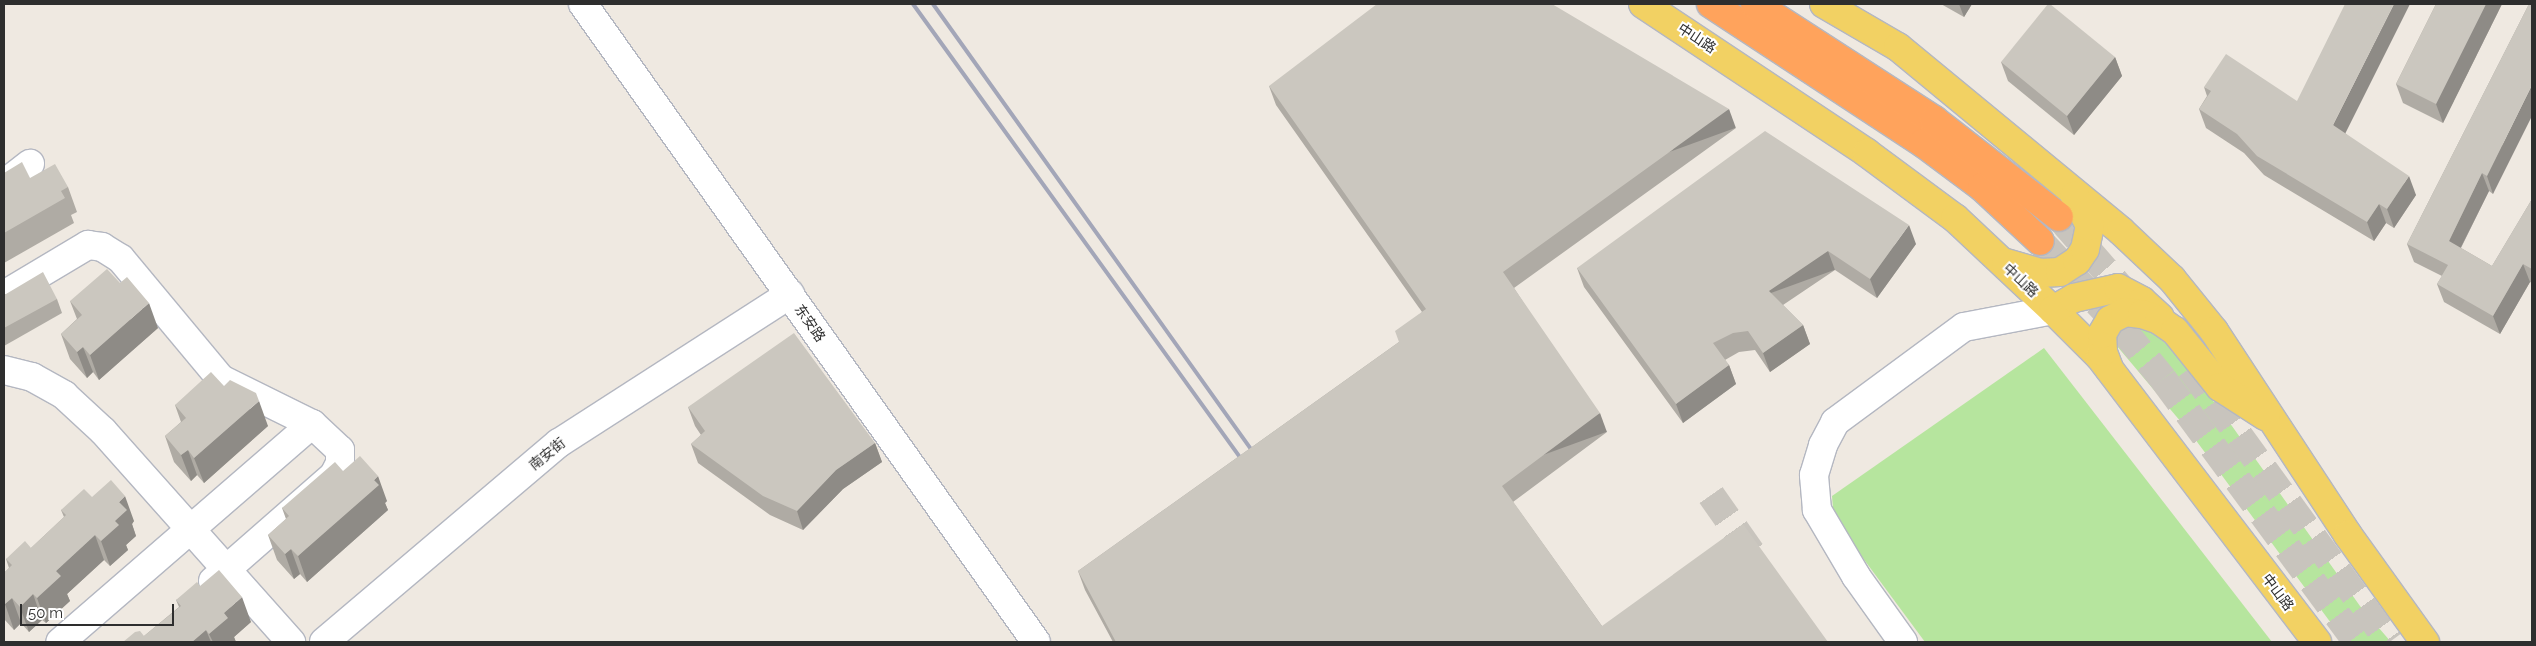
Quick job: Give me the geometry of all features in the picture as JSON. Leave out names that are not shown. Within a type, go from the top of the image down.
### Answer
[{"type":"highway","points":[[1711,4],[1923,143],[1982,187],[2040,241]]},
{"type":"highway","points":[[1755,4],[1934,120],[2060,216]]},
{"type":"main road","name":"中山路","points":[[1643,4],[1867,153],[1954,218],[2053,310],[2109,368],[2316,642]]},
{"type":"main road","points":[[1840,8],[1898,48],[2121,230],[2172,279],[2214,331],[2348,536],[2426,642]]},
{"type":"main road","points":[[1998,259],[2040,273],[2060,272],[2078,261],[2085,249],[2090,226],[2082,205],[2069,188]]},
{"type":"main road","points":[[2053,310],[2074,298],[2118,288],[2142,300],[2175,331],[2220,387],[2274,423]]},
{"type":"main road","points":[[2109,368],[2103,352],[2102,334],[2110,320],[2125,312],[2142,314],[2159,320],[2175,331]]},
{"type":"street","name":"东安路","points":[[583,4],[1036,642]]},
{"type":"street","points":[[4,184],[30,164]]},
{"type":"street","points":[[4,295],[88,245],[102,247],[121,260],[221,379],[312,424],[340,450],[340,463],[334,476],[192,600]]},
{"type":"street","name":"南安街","points":[[324,642],[559,443],[790,294]]},
{"type":"street","points":[[1904,642],[1856,576],[1817,510],[1814,475],[1823,446],[1835,422],[1964,327],[2053,310]]},
{"type":"street","points":[[4,370],[32,377],[64,395],[103,431],[291,642]]},
{"type":"street","points":[[60,642],[312,424]]},
{"type":"green space","points":[[2137,320],[2169,346],[2222,412],[2360,606],[2391,642],[2345,642],[2192,435],[2111,339],[2112,333]]},
{"type":"green space","points":[[2044,348],[2272,642],[1925,642],[1834,519],[1832,496]]},
{"type":"building","points":[[1377,4],[1552,4],[1729,109],[1503,272],[1600,413],[1502,486],[1602,626],[1743,524],[1828,642],[1116,642],[1078,571],[1399,342],[1395,331],[1426,309],[1269,86]]},
{"type":"building","points":[[2048,4],[2115,57],[2067,116],[2001,62]]},
{"type":"building","points":[[2345,4],[2394,4],[2333,125],[2409,176],[2387,209],[2379,204],[2367,222],[2257,156],[2237,134],[2199,109],[2211,91],[2204,87],[2226,54],[2297,101]]},
{"type":"building","points":[[2436,4],[2486,4],[2436,104],[2396,84]]},
{"type":"building","points":[[2529,4],[2532,4],[2532,85],[2487,176],[2482,173],[2449,241],[2492,266],[2532,199],[2532,269],[2523,264],[2493,316],[2437,284],[2448,265],[2407,244]]},
{"type":"building","points":[[1765,131],[1909,225],[1870,279],[1828,251],[1769,291],[1803,325],[1763,353],[1748,331],[1733,333],[1713,343],[1729,365],[1676,404],[1577,268]]},
{"type":"building","points":[[22,162],[30,178],[55,164],[68,187],[61,191],[65,198],[4,233],[4,173]]},
{"type":"building","points":[[107,269],[120,283],[127,277],[149,303],[90,355],[83,347],[77,352],[61,334],[82,315],[70,301]]},
{"type":"building","points":[[43,272],[57,299],[4,328],[4,294]]},
{"type":"building","points":[[794,333],[875,443],[836,470],[797,511],[763,496],[691,444],[705,431],[688,407]]},
{"type":"building","points":[[211,372],[224,386],[230,380],[256,393],[259,401],[194,458],[188,450],[181,455],[165,436],[186,418],[175,405]]},
{"type":"building","points":[[360,456],[378,476],[374,480],[379,485],[298,556],[291,549],[285,554],[268,535],[289,516],[282,508],[335,462],[343,471]]},
{"type":"building","points":[[111,480],[125,496],[119,502],[127,510],[115,521],[119,525],[101,541],[95,535],[56,571],[61,576],[37,598],[33,594],[20,607],[12,598],[5,604],[4,573],[12,565],[6,559],[25,541],[31,548],[66,515],[61,510],[84,489],[92,497]]},
{"type":"building","points":[[219,570],[242,597],[224,613],[228,618],[209,634],[206,630],[192,642],[123,642],[135,632],[140,631],[144,636],[181,606],[176,600],[197,582],[200,586]]},
{"type":"tunnel","points":[[2059,217],[2134,303]]},
{"type":"tunnel","points":[[2040,241],[2122,329],[2163,379],[2357,642]]},
{"type":"tunnel","points":[[2190,368],[2389,642]]},
{"type":"tunnel","points":[[1711,495],[1756,559]]},
{"type":"railway","points":[[913,4],[1247,467]]},
{"type":"railway","points":[[933,4],[1258,459]]}]
